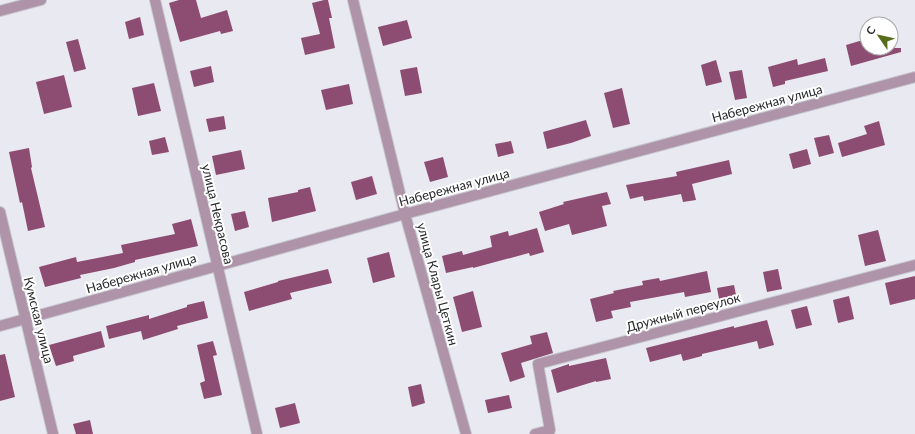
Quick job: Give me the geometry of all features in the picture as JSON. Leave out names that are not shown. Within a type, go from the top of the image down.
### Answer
[{"type":"street","points":[[0,11],[41,0]]},
{"type":"street","name":"улица Некрасова","points":[[155,0],[216,265],[257,434]]},
{"type":"street","name":"улица Клары Цеткин","points":[[353,0],[405,214],[466,434]]},
{"type":"street","name":"Набережная улица","points":[[0,326],[216,265],[915,77]]},
{"type":"street","name":"Кумская улица","points":[[0,212],[53,434]]},
{"type":"street","name":"Дружный переулок","points":[[535,434],[550,430],[538,364],[915,265]]},
{"type":"building","points":[[179,0],[196,0],[201,18],[227,10],[233,31],[221,34],[220,31],[180,42],[169,3]]},
{"type":"building","points":[[328,0],[332,18],[329,18],[335,48],[305,55],[301,38],[320,34],[312,3]]},
{"type":"building","points":[[140,17],[144,35],[129,39],[125,22]]},
{"type":"building","points":[[407,20],[412,38],[383,46],[378,27]]},
{"type":"building","points":[[78,39],[86,69],[74,72],[66,42]]},
{"type":"building","points":[[859,41],[859,56],[887,56],[851,66],[846,45]]},
{"type":"building","points":[[825,58],[828,71],[785,81],[785,84],[773,87],[768,67],[797,59],[798,65]]},
{"type":"building","points":[[716,60],[722,82],[706,86],[701,65]]},
{"type":"building","points":[[211,66],[214,82],[194,87],[190,71]]},
{"type":"building","points":[[417,67],[422,93],[405,96],[400,70]]},
{"type":"building","points":[[742,70],[747,98],[735,100],[729,72]]},
{"type":"building","points":[[64,75],[72,107],[44,114],[36,82]]},
{"type":"building","points":[[154,83],[161,111],[138,116],[132,88]]},
{"type":"building","points":[[349,84],[353,104],[326,110],[321,90]]},
{"type":"building","points":[[622,88],[630,124],[613,128],[604,93]]},
{"type":"building","points":[[224,116],[226,129],[209,132],[206,119]]},
{"type":"building","points":[[586,120],[591,136],[547,149],[543,132]]},
{"type":"building","points":[[879,121],[885,145],[842,157],[838,143],[867,134],[864,126]]},
{"type":"building","points":[[829,135],[834,153],[819,157],[814,138]]},
{"type":"building","points":[[165,137],[169,152],[152,155],[149,141]]},
{"type":"building","points":[[511,141],[514,153],[498,157],[495,144]]},
{"type":"building","points":[[29,148],[31,168],[45,227],[28,231],[22,202],[20,203],[9,152]]},
{"type":"building","points":[[807,149],[811,164],[793,169],[789,154]]},
{"type":"building","points":[[241,150],[245,169],[216,175],[212,156]]},
{"type":"building","points":[[443,157],[448,177],[430,182],[424,162]]},
{"type":"building","points":[[729,160],[732,174],[692,184],[696,200],[683,202],[681,194],[644,201],[643,196],[630,199],[626,185],[677,176],[676,172]]},
{"type":"building","points":[[372,176],[377,194],[356,200],[351,182]]},
{"type":"building","points":[[310,187],[316,211],[272,222],[268,198],[298,192],[298,190]]},
{"type":"building","points":[[607,192],[611,204],[602,206],[607,226],[572,235],[569,224],[545,231],[539,212],[564,204],[563,202]]},
{"type":"building","points":[[245,211],[249,227],[235,231],[231,214]]},
{"type":"building","points":[[191,219],[198,246],[135,260],[135,262],[80,275],[81,278],[45,287],[39,267],[76,257],[77,262],[123,253],[121,245],[175,234],[172,224]]},
{"type":"building","points":[[537,228],[544,252],[530,256],[529,253],[473,268],[446,273],[442,256],[462,251],[463,255],[492,247],[490,236],[508,231],[509,236]]},
{"type":"building","points":[[878,230],[886,261],[865,266],[858,235]]},
{"type":"building","points":[[389,252],[395,277],[373,283],[367,258]]},
{"type":"building","points":[[328,269],[332,283],[290,293],[292,299],[249,311],[244,292],[278,281]]},
{"type":"building","points":[[778,269],[782,289],[767,292],[763,272]]},
{"type":"building","points":[[707,271],[711,292],[685,297],[684,292],[630,302],[631,307],[611,311],[613,318],[596,322],[590,299],[614,293],[613,291],[643,285],[642,281],[659,278],[660,281]]},
{"type":"building","points":[[915,276],[915,299],[890,305],[885,283]]},
{"type":"building","points":[[734,285],[737,300],[720,304],[717,288]]},
{"type":"building","points":[[473,291],[482,327],[462,332],[453,297]]},
{"type":"building","points":[[849,296],[854,319],[838,323],[833,300]]},
{"type":"building","points":[[204,301],[208,318],[177,326],[178,329],[143,340],[141,331],[109,339],[106,326],[149,315],[149,319],[187,307],[187,305]]},
{"type":"building","points":[[807,306],[812,325],[796,329],[791,310]]},
{"type":"building","points":[[767,320],[774,345],[759,349],[757,341],[702,354],[702,356],[683,361],[681,354],[650,362],[646,348],[734,326],[734,328]]},
{"type":"building","points":[[101,331],[105,347],[73,356],[74,361],[56,366],[49,345]]},
{"type":"building","points":[[547,332],[553,353],[521,363],[525,377],[510,382],[501,353],[532,344],[530,336]]},
{"type":"building","points":[[213,341],[217,355],[213,356],[222,395],[204,399],[200,383],[205,381],[197,345]]},
{"type":"building","points":[[5,354],[15,397],[0,401],[0,355]]},
{"type":"building","points":[[606,358],[611,379],[596,381],[557,393],[551,370],[569,364],[569,366]]},
{"type":"building","points":[[421,384],[425,403],[412,407],[408,387]]},
{"type":"building","points":[[509,395],[512,408],[488,413],[485,400]]},
{"type":"building","points":[[295,403],[300,423],[280,428],[275,408]]},
{"type":"building","points":[[90,420],[93,434],[76,434],[73,424]]}]
